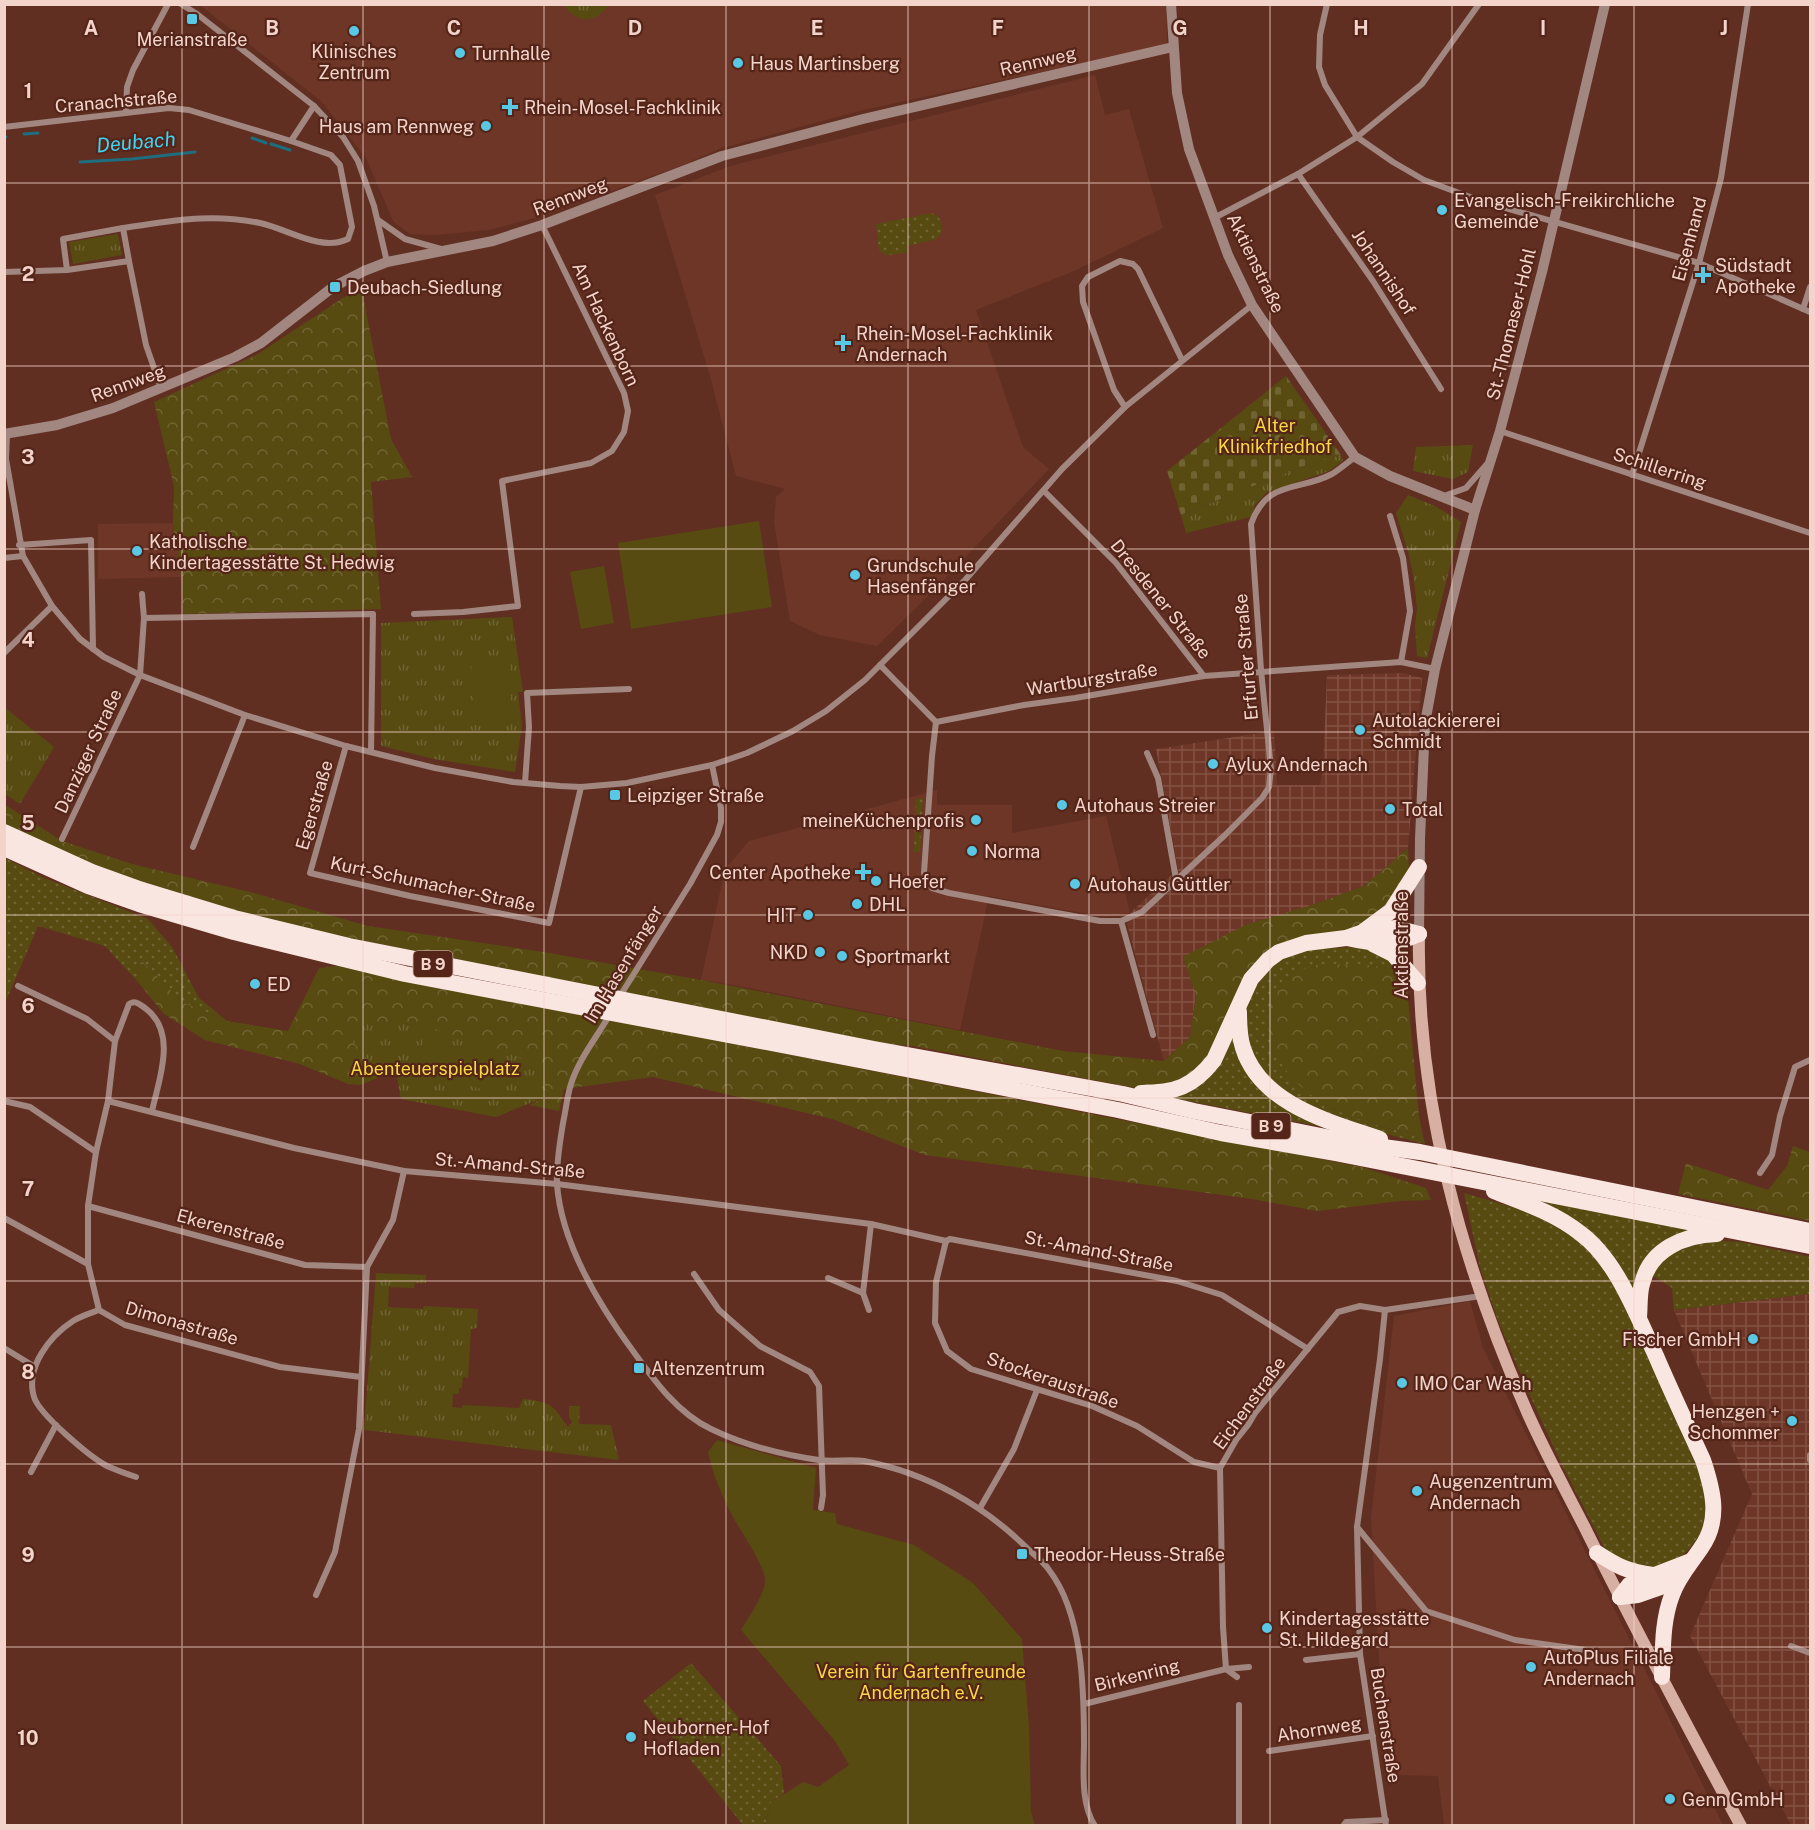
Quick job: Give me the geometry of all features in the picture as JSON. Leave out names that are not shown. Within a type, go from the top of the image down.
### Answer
[{"type":"highway","name":"B 9","points":[[4,832],[92,872],[142,890],[286,932],[432,964],[874,1049],[1123,1094],[1250,1122],[1361,1144],[1420,1152],[1810,1231]]},
{"type":"highway","name":"B 9","points":[[4,848],[88,886],[139,904],[234,932],[405,974],[1083,1103],[1221,1133],[1457,1176],[1810,1246]]},
{"type":"highway","points":[[1368,938],[1391,911],[1419,867]]},
{"type":"highway","points":[[1123,1094],[1157,1093],[1180,1089],[1194,1082],[1214,1060],[1251,979],[1268,960],[1279,952],[1306,943],[1368,938],[1396,928],[1419,934]]},
{"type":"highway","points":[[1368,938],[1393,954],[1418,983]]},
{"type":"highway","points":[[1239,1008],[1243,1048],[1251,1066],[1263,1082],[1280,1096],[1304,1111],[1420,1152]]},
{"type":"highway","points":[[1457,1176],[1550,1214],[1580,1232],[1595,1245],[1613,1270],[1639,1317],[1703,1460],[1711,1482],[1714,1518],[1709,1535],[1678,1581],[1669,1603],[1663,1636],[1662,1677]]},
{"type":"highway","points":[[1639,1317],[1642,1284],[1650,1265],[1661,1251],[1682,1239],[1703,1234],[1747,1234]]},
{"type":"highway","points":[[1597,1553],[1632,1573],[1654,1575]]},
{"type":"highway","points":[[1620,1597],[1629,1586],[1691,1561]]},
{"type":"highway","points":[[1620,1597],[1638,1595],[1678,1581]]},
{"type":"main road","name":"Aktienstraße","points":[[1419,934],[1418,983],[1425,1071],[1456,1219],[1481,1296],[1529,1415],[1597,1553],[1741,1826]]},
{"type":"street","points":[[126,111],[127,87],[133,70],[168,4]]},
{"type":"street","points":[[181,4],[197,14],[314,106],[343,137],[358,161],[377,220],[387,262]]},
{"type":"street","name":"Aktienstraße","points":[[1171,4],[1177,93],[1189,149],[1228,255],[1252,305],[1355,457],[1390,476],[1475,510],[1435,669],[1425,723],[1419,867],[1419,934]]},
{"type":"street","points":[[1327,4],[1320,35],[1319,67],[1325,85],[1357,137],[1424,180],[1481,201],[1699,263],[1810,312]]},
{"type":"street","points":[[1214,218],[1298,174],[1357,137],[1422,84],[1479,4]]},
{"type":"street","name":"St.-Thomaser-Hohl","points":[[1475,510],[1500,431],[1542,272],[1605,4]]},
{"type":"street","name":"Eisenhand","points":[[1632,475],[1699,263],[1721,178],[1748,4]]},
{"type":"street","name":"Rennweg","points":[[6,434],[57,425],[113,408],[235,357],[255,347],[333,287],[387,262],[493,241],[542,225],[722,156],[875,116],[1173,46]]},
{"type":"street","points":[[291,141],[314,106]]},
{"type":"street","name":"Cranachstraße","points":[[4,127],[126,111],[170,108],[189,110],[331,155],[340,165],[352,227],[348,238],[338,244],[326,243],[263,224],[230,218],[197,217],[123,228]]},
{"type":"street","name":"Johannishof","points":[[1298,174],[1373,281],[1442,389]]},
{"type":"street","points":[[377,220],[405,239],[445,250]]},
{"type":"street","name":"Am Hackenborn","points":[[414,614],[518,606],[502,482],[591,463],[612,450],[624,432],[628,411],[624,393],[542,225]]},
{"type":"street","points":[[67,270],[63,238],[123,228],[146,345],[161,389]]},
{"type":"street","points":[[4,272],[67,270],[129,261]]},
{"type":"street","points":[[1125,407],[1114,390],[1083,302],[1082,286],[1088,277],[1120,261],[1133,264],[1138,269],[1182,360]]},
{"type":"street","points":[[1803,309],[1810,287]]},
{"type":"street","points":[[6,434],[6,459],[22,556],[51,606],[80,639],[104,657],[140,675],[245,715],[346,746],[435,768],[525,783],[581,787],[627,783],[712,765],[747,753],[793,731],[826,711],[865,680],[966,579],[1062,469],[1125,407],[1252,305]]},
{"type":"street","name":"Schillerring","points":[[1500,431],[1810,531]]},
{"type":"street","name":"Erfurter Straße","points":[[936,722],[924,873],[932,888],[1088,920],[1121,921],[1142,912],[1225,835],[1262,798],[1269,787],[1271,769],[1261,670],[1251,524],[1257,508],[1268,496],[1331,474],[1355,457]]},
{"type":"street","points":[[1442,497],[1466,488],[1491,459]]},
{"type":"street","name":"Dresdener Straße","points":[[1044,491],[1116,563],[1204,676]]},
{"type":"street","points":[[1390,516],[1403,558],[1410,611],[1401,662],[1435,669]]},
{"type":"street","points":[[19,545],[91,540],[93,649]]},
{"type":"street","points":[[4,558],[22,556]]},
{"type":"street","points":[[140,675],[144,618],[142,594]]},
{"type":"street","points":[[4,653],[51,606]]},
{"type":"street","points":[[144,618],[373,614],[371,752]]},
{"type":"street","name":"Wartburgstraße","points":[[936,722],[1024,705],[1204,676],[1261,670],[1401,662]]},
{"type":"street","points":[[880,664],[936,722]]},
{"type":"street","name":"Danziger Straße","points":[[62,840],[140,675]]},
{"type":"street","points":[[525,783],[529,727],[527,693],[629,689]]},
{"type":"street","points":[[193,847],[245,715]]},
{"type":"street","name":"Egerstraße","points":[[310,873],[346,746]]},
{"type":"street","points":[[1147,753],[1158,778],[1176,879]]},
{"type":"street","name":"Im Hasenfänger","points":[[557,1184],[561,1137],[570,1086],[578,1067],[635,970],[690,884],[717,835],[721,822],[721,808],[712,765]]},
{"type":"street","name":"Kurt-Schumacher-Straße","points":[[310,873],[410,896],[549,923],[581,787]]},
{"type":"street","points":[[1121,921],[1153,1035]]},
{"type":"street","points":[[18,986],[87,1019],[116,1041]]},
{"type":"street","name":"Dimonastraße","points":[[152,1111],[164,1055],[164,1037],[151,1012],[137,1002],[132,1002],[129,1004],[116,1041],[108,1101],[96,1152],[88,1206],[88,1264],[99,1310],[125,1325],[280,1366],[362,1377]]},
{"type":"street","points":[[1760,1173],[1772,1155],[1780,1116],[1795,1067],[1810,1060]]},
{"type":"street","points":[[4,1101],[30,1107],[96,1152]]},
{"type":"street","name":"St.-Amand-Straße","points":[[108,1101],[294,1148],[404,1171],[557,1184],[871,1224],[946,1241],[950,1239],[1026,1252],[1177,1281],[1222,1295],[1308,1349]]},
{"type":"street","points":[[316,1594],[335,1552],[359,1429],[367,1268],[393,1221],[404,1171]]},
{"type":"street","points":[[557,1184],[564,1218],[582,1271],[624,1339],[683,1412],[710,1429],[744,1442],[822,1461],[861,1461],[915,1474],[980,1508],[1012,1533],[1049,1569],[1065,1598],[1077,1643],[1084,1704]]},
{"type":"street","name":"Ekerenstraße","points":[[88,1206],[305,1265],[367,1268]]},
{"type":"street","points":[[4,1218],[88,1264]]},
{"type":"street","points":[[869,1310],[863,1293],[871,1224]]},
{"type":"street","name":"Stockeraustraße","points":[[946,1241],[936,1281],[935,1323],[947,1351],[971,1369],[1092,1406],[1137,1426],[1194,1462],[1220,1468]]},
{"type":"street","points":[[693,1274],[719,1310],[760,1346],[810,1372],[819,1386],[823,1495],[821,1508]]},
{"type":"street","points":[[828,1278],[863,1293]]},
{"type":"street","name":"Eichenstraße","points":[[1226,1669],[1220,1468],[1236,1440],[1255,1413],[1338,1312],[1360,1306],[1385,1310],[1481,1296]]},
{"type":"street","points":[[99,1310],[74,1320],[49,1341],[35,1367],[32,1381],[34,1398],[44,1414],[105,1465],[136,1477]]},
{"type":"street","name":"Buchenstraße","points":[[1343,1826],[1346,1822],[1386,1822],[1360,1654],[1357,1527],[1385,1310]]},
{"type":"street","points":[[4,1348],[35,1367]]},
{"type":"street","points":[[980,1508],[1014,1449],[1037,1390]]},
{"type":"street","points":[[31,1472],[56,1425]]},
{"type":"street","points":[[1810,1455],[1810,1460]]},
{"type":"street","points":[[1357,1527],[1426,1611],[1515,1640],[1592,1651]]},
{"type":"street","points":[[1791,1646],[1810,1653]]},
{"type":"street","points":[[1306,1660],[1360,1654]]},
{"type":"street","name":"Birkenring","points":[[1095,1826],[1086,1805],[1084,1704],[1226,1669],[1249,1667]]},
{"type":"street","points":[[1226,1669],[1237,1677]]},
{"type":"street","points":[[1239,1705],[1239,1826]]},
{"type":"street","name":"Ahornweg","points":[[1269,1751],[1373,1736]]},
{"type":"shaded area","points":[[1166,4],[1167,45],[863,110],[719,149],[680,166],[539,217],[489,230],[434,235],[410,234],[393,221],[366,158],[322,102],[200,5]]},
{"type":"shaded area","name":"Rhein-Mosel-Fachklinik Andernach","points":[[1095,75],[1105,115],[1129,109],[1163,228],[1074,271],[976,310],[1023,447],[1049,469],[937,587],[877,646],[820,635],[790,621],[774,522],[776,497],[785,489],[736,476],[710,376],[655,195],[730,166]]},
{"type":"shaded area","name":"Katholische Kindertagesstätte St. Hedwig","points":[[173,523],[181,577],[98,579],[98,524]]},
{"type":"shaded area","points":[[1403,673],[1422,678],[1408,848],[1364,886],[1309,906],[1196,995],[1190,1037],[1164,1061],[1127,924],[1130,913],[1178,869],[1156,749],[1274,731],[1277,785],[1320,785],[1323,767],[1327,675]]},
{"type":"shaded area","points":[[937,790],[937,805],[1012,805],[1012,833],[1106,816],[1130,913],[1105,917],[989,896],[960,1030],[701,980],[725,869],[749,841]]},
{"type":"shaded area","points":[[1810,1294],[1810,1825],[1791,1825],[1690,1636],[1752,1494],[1674,1310]]},
{"type":"shaded area","points":[[1470,1301],[1483,1348],[1723,1825],[1444,1825],[1438,1776],[1394,1775],[1380,1678],[1371,1518],[1394,1316]]},
{"type":"green space","points":[[563,5],[609,5],[598,16],[586,19],[574,16]]},
{"type":"green space","points":[[932,213],[939,217],[941,226],[941,234],[937,239],[907,246],[908,253],[886,255],[879,251],[876,224]]},
{"type":"green space","points":[[118,234],[122,255],[73,264],[69,242]]},
{"type":"green space","points":[[361,286],[391,439],[412,477],[371,482],[381,609],[183,614],[181,577],[173,523],[174,486],[154,402],[258,354]]},
{"type":"green space","name":"Alter Klinikfriedhof","points":[[1286,376],[1341,455],[1301,467],[1181,515],[1167,471]]},
{"type":"green space","points":[[1473,445],[1468,472],[1453,479],[1413,471],[1416,447]]},
{"type":"green space","points":[[1341,455],[1343,461],[1329,471],[1266,493],[1255,505],[1251,517],[1186,533],[1181,515],[1301,467]]},
{"type":"green space","points":[[1408,495],[1435,506],[1461,522],[1427,658],[1417,656],[1415,626],[1417,608],[1414,580],[1396,513]]},
{"type":"green space","points":[[759,521],[772,607],[631,629],[618,543]]},
{"type":"green space","points":[[604,566],[614,623],[581,629],[570,572]]},
{"type":"green space","points":[[512,617],[523,692],[518,692],[522,726],[515,772],[434,759],[381,746],[381,623]]},
{"type":"green space","points":[[509,660],[512,723],[474,725],[471,662]]},
{"type":"green space","points":[[4,707],[54,747],[20,804],[5,794]]},
{"type":"green space","points":[[923,798],[920,852],[914,852],[916,799]]},
{"type":"green space","points":[[4,804],[62,841],[132,864],[254,893],[368,926],[543,952],[701,980],[1063,1051],[1164,1061],[1190,1037],[1196,995],[1183,957],[1245,925],[1309,906],[1364,886],[1408,848],[1409,867],[1396,896],[1360,928],[1271,951],[1210,1057],[1182,1083],[1136,1088],[913,1046],[871,1043],[265,921],[97,867],[5,825]]},
{"type":"green space","points":[[5,858],[42,877],[148,919],[172,947],[199,998],[227,1021],[182,1002],[141,960],[137,981],[105,946],[38,926],[5,1003]]},
{"type":"green space","points":[[1355,947],[1380,954],[1401,970],[1370,965],[1333,1109],[1382,1127],[1423,1136],[1425,1144],[1340,1122],[1282,1093],[1248,1051],[1243,1016],[1248,998],[1270,967],[1287,956],[1307,949]]},
{"type":"green space","points":[[141,960],[182,1002],[227,1021],[288,1031],[319,968],[345,965],[597,1017],[1362,1167],[1426,1188],[1431,1200],[1400,1201],[1317,1211],[1252,1199],[925,1155],[832,1119],[653,1077],[564,1089],[559,1111],[529,1105],[550,1095],[348,1035],[382,1076],[360,1085],[348,1084],[300,1064],[205,1040],[164,1014],[137,981]]},
{"type":"green space","points":[[1320,964],[1370,965],[1401,970],[1407,987],[1419,1116],[1423,1136],[1360,1120],[1320,1101],[1302,1088],[1276,1053],[1268,1023],[1273,995],[1282,981],[1294,972]]},
{"type":"green space","name":"Abenteuerspielplatz","points":[[352,1021],[423,1025],[516,1056],[535,1066],[550,1095],[496,1117],[401,1099],[396,1071],[382,1076],[347,1035]]},
{"type":"green space","points":[[1232,1029],[1242,1058],[1324,1127],[1172,1098]]},
{"type":"green space","points":[[425,1037],[504,1061],[494,1093],[415,1069]]},
{"type":"green space","points":[[1793,1146],[1810,1152],[1810,1221],[1678,1194],[1686,1163],[1768,1190],[1787,1166]]},
{"type":"green space","points":[[1464,1193],[1536,1214],[1577,1237],[1611,1275],[1701,1472],[1706,1489],[1705,1522],[1699,1537],[1681,1558],[1646,1569],[1619,1561],[1604,1547],[1562,1465],[1497,1318],[1480,1267]]},
{"type":"green space","points":[[1528,1199],[1690,1229],[1679,1235],[1635,1298],[1616,1268]]},
{"type":"green space","points":[[1707,1240],[1741,1242],[1810,1257],[1810,1294],[1674,1310],[1672,1288],[1650,1274],[1664,1255]]},
{"type":"green space","points":[[376,1273],[426,1275],[426,1283],[415,1283],[414,1288],[389,1287],[388,1307],[478,1309],[477,1328],[471,1329],[468,1378],[463,1377],[459,1394],[453,1394],[452,1407],[462,1408],[463,1405],[519,1408],[523,1399],[532,1400],[550,1405],[568,1427],[572,1422],[569,1417],[569,1406],[580,1406],[579,1424],[611,1425],[619,1460],[364,1430]]},
{"type":"green space","name":"Verein für Gartenfreunde Andernach e.V.","points":[[717,1440],[816,1468],[813,1510],[835,1513],[837,1524],[914,1545],[973,1583],[1022,1639],[1029,1725],[1031,1812],[1035,1825],[765,1825],[771,1802],[803,1782],[818,1787],[849,1765],[835,1741],[741,1630],[760,1598],[765,1580],[761,1566],[733,1517],[715,1477],[708,1452]]},
{"type":"green space","points":[[691,1663],[781,1766],[784,1793],[771,1802],[765,1825],[743,1825],[643,1701]]},
{"type":"waterway","name":"Deubach","points":[[24,134],[38,133]]},
{"type":"waterway","name":"Deubach","points":[[252,138],[266,143]]},
{"type":"waterway","name":"Deubach","points":[[271,144],[290,150]]},
{"type":"waterway","name":"Deubach","points":[[80,162],[195,152]]},
{"type":"place","name":"Merianstraße","points":[[192,19]]},
{"type":"place","name":"Klinisches Zentrum","points":[[354,31]]},
{"type":"place","name":"Turnhalle","points":[[460,53]]},
{"type":"place","name":"Haus Martinsberg","points":[[738,63]]},
{"type":"place","name":"Rhein-Mosel-Fachklinik","points":[[510,107]]},
{"type":"place","name":"Haus am Rennweg","points":[[486,126]]},
{"type":"place","name":"Evangelisch-Freikirchliche Gemeinde","points":[[1442,210]]},
{"type":"place","name":"Südstadt Apotheke","points":[[1703,275]]},
{"type":"place","name":"Deubach-Siedlung","points":[[335,287]]},
{"type":"place","name":"Rhein-Mosel-Fachklinik Andernach","points":[[843,343]]},
{"type":"place","name":"Katholische Kindertagesstätte St. Hedwig","points":[[137,551]]},
{"type":"place","name":"Grundschule Hasenfänger","points":[[855,575]]},
{"type":"place","name":"Autolackiererei Schmidt","points":[[1360,730]]},
{"type":"place","name":"Aylux Andernach","points":[[1213,764]]},
{"type":"place","name":"Leipziger Straße","points":[[615,795]]},
{"type":"place","name":"Autohaus Streier","points":[[1062,805]]},
{"type":"place","name":"Total","points":[[1390,809]]},
{"type":"place","name":"meineKüchenprofis","points":[[976,820]]},
{"type":"place","name":"Norma","points":[[972,851]]},
{"type":"place","name":"Center Apotheke","points":[[863,872]]},
{"type":"place","name":"Hoefer","points":[[876,881]]},
{"type":"place","name":"Autohaus Güttler","points":[[1075,884]]},
{"type":"place","name":"DHL","points":[[857,904]]},
{"type":"place","name":"HIT","points":[[808,915]]},
{"type":"place","name":"NKD","points":[[820,952]]},
{"type":"place","name":"Sportmarkt","points":[[842,956]]},
{"type":"place","name":"ED","points":[[255,984]]},
{"type":"place","name":"Fischer GmbH","points":[[1753,1339]]},
{"type":"place","name":"Altenzentrum","points":[[639,1368]]},
{"type":"place","name":"IMO Car Wash","points":[[1402,1383]]},
{"type":"place","name":"Henzgen + Schommer","points":[[1792,1421]]},
{"type":"place","name":"Augenzentrum Andernach","points":[[1417,1491]]},
{"type":"place","name":"Theodor-Heuss-Straße","points":[[1022,1554]]},
{"type":"place","name":"Kindertagesstätte St. Hildegard","points":[[1267,1628]]},
{"type":"place","name":"AutoPlus Filiale Andernach","points":[[1531,1667]]},
{"type":"place","name":"Neuborner-Hof Hofladen","points":[[631,1737]]},
{"type":"place","name":"Genn GmbH","points":[[1670,1799]]}]
